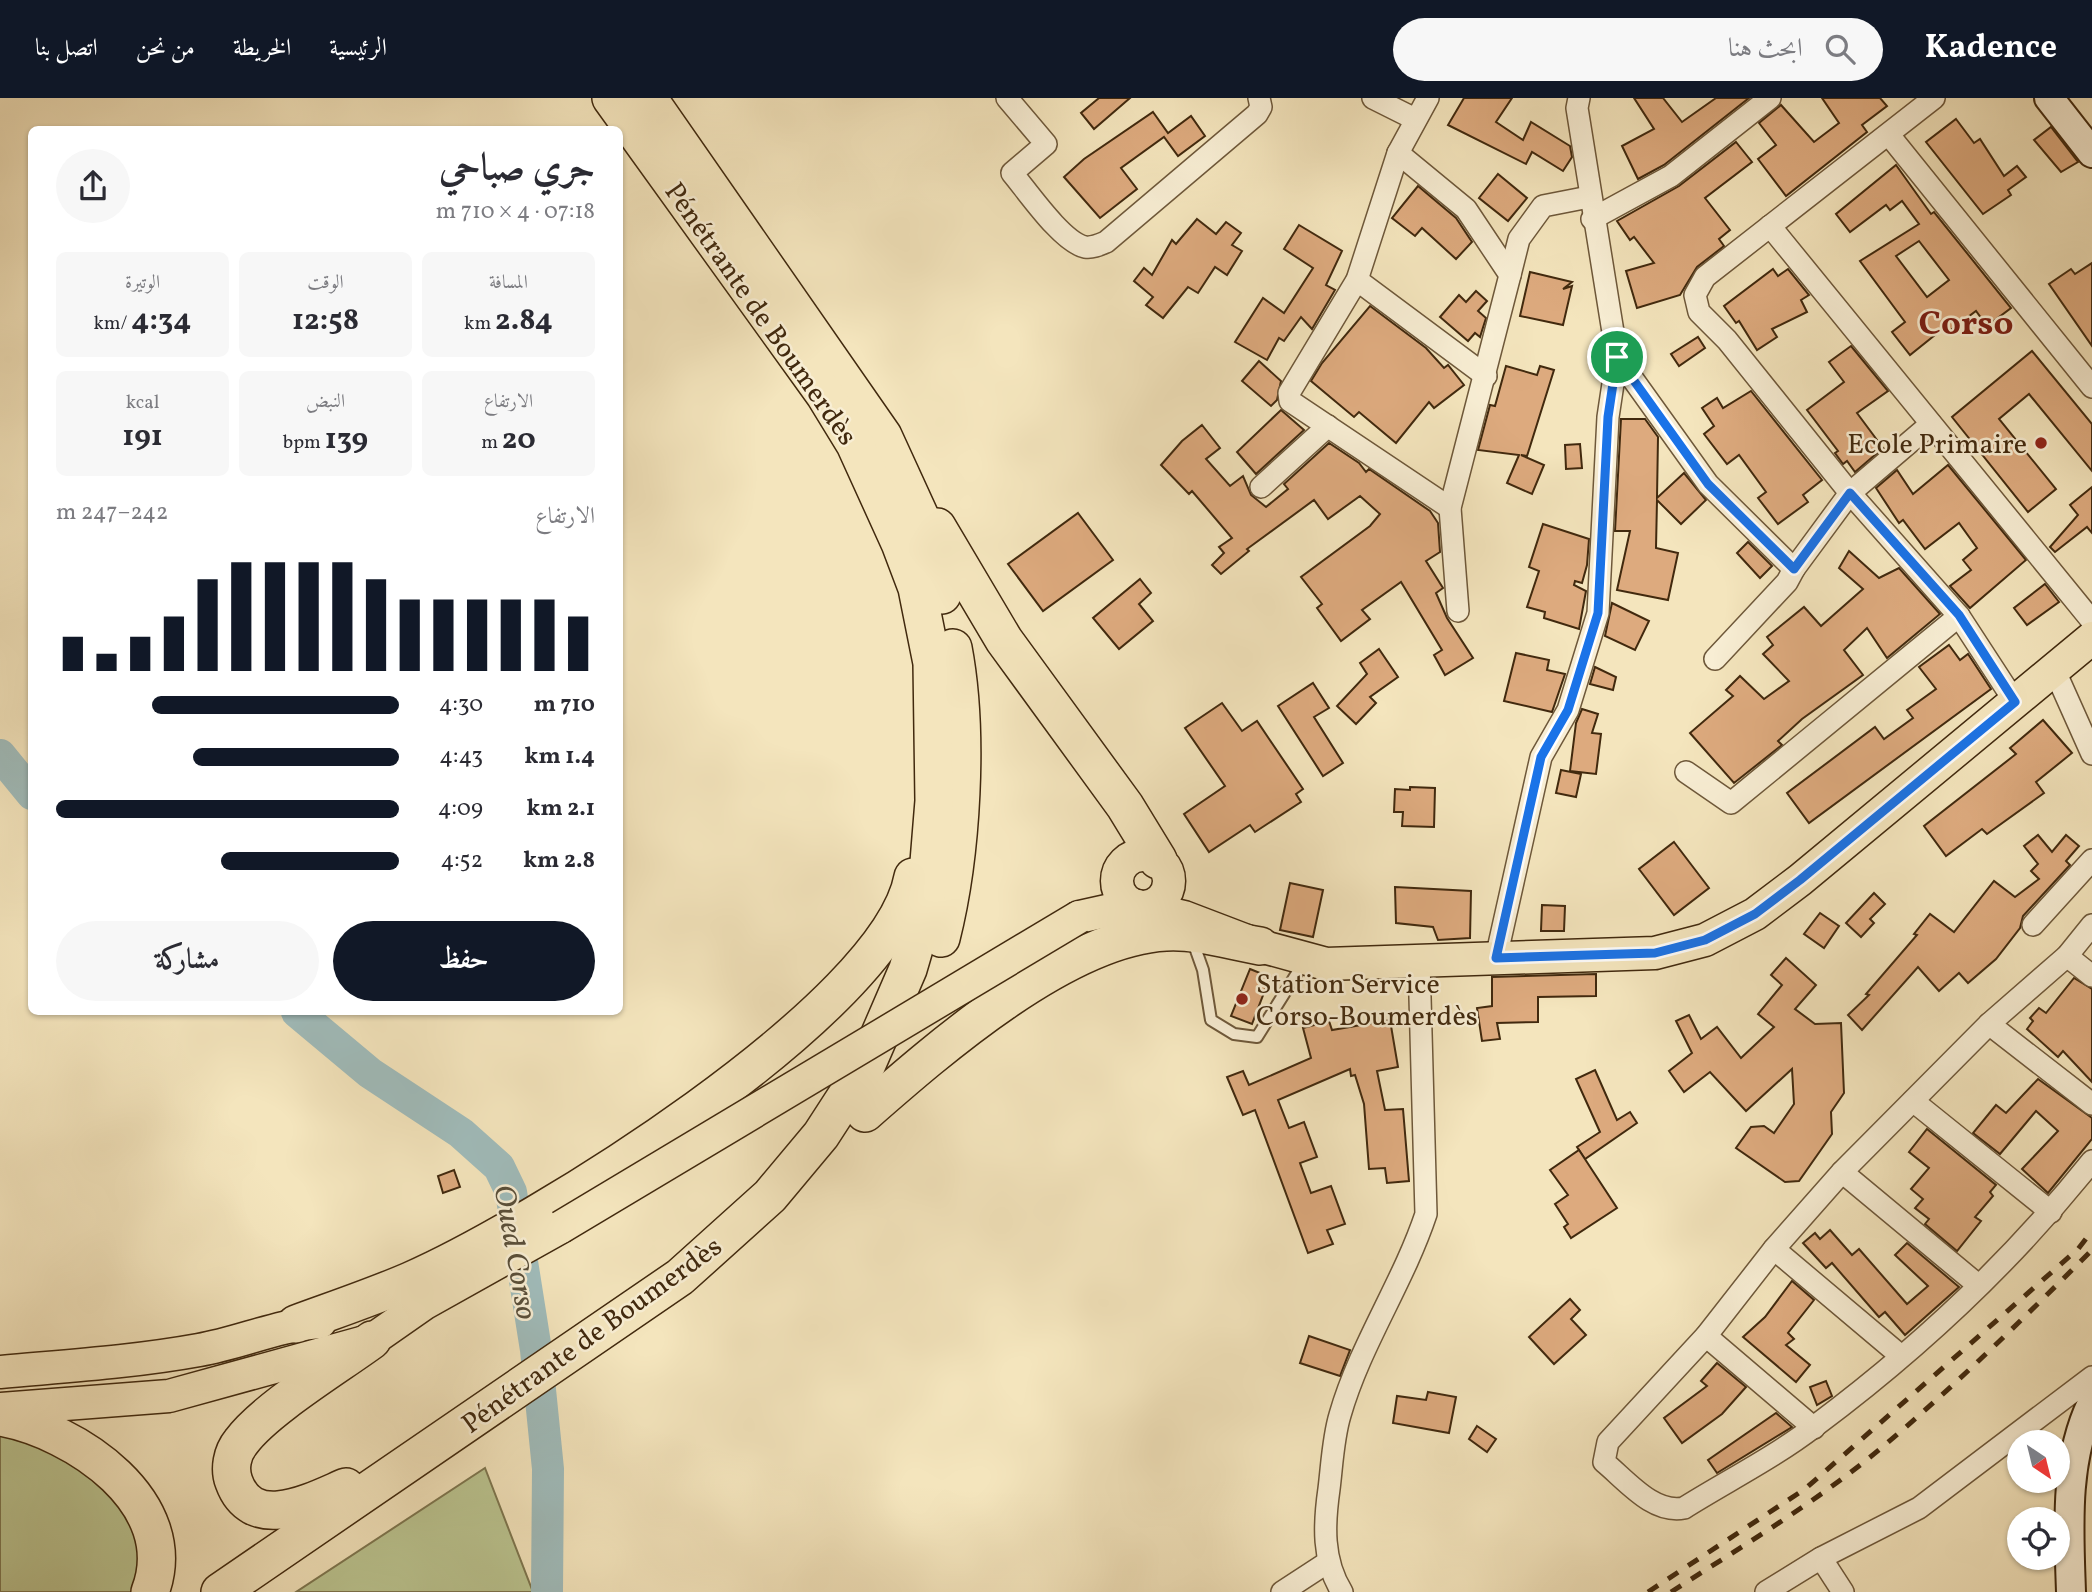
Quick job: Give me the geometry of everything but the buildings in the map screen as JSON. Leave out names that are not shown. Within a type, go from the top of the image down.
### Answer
[{"type":"highway","name":"Pénétrante de Boumerdès","points":[[220,1592],[680,1278],[770,1196],[843,1104],[889,1020],[925,911],[934,801],[932,663],[917,588],[878,490],[855,444],[825,395],[611,98]]},
{"type":"highway","name":"Pénétrante de Boumerdès","points":[[261,1592],[690,1293],[735,1258],[784,1209],[865,1113],[907,1036],[931,977],[955,875],[962,777],[954,653],[939,581],[921,519],[883,436],[648,98]]},
{"type":"highway","points":[[883,436],[1004,640],[1125,806],[1151,867]]},
{"type":"highway","points":[[296,1324],[485,1256],[551,1204],[744,1077],[836,993],[890,932],[912,884],[918,848],[932,663]]},
{"type":"highway","points":[[865,1113],[957,1036],[1080,957],[1134,936],[1187,926],[1260,946]]},
{"type":"highway","points":[[372,1340],[261,1422],[241,1441],[231,1467],[236,1487],[249,1503],[275,1512],[305,1505],[425,1452]]},
{"type":"highway","points":[[0,1417],[28,1422],[59,1436],[124,1484],[141,1506],[153,1531],[157,1564],[150,1592]]},
{"type":"main road","points":[[1187,926],[1133,905],[1118,888],[1120,871],[1151,867],[1260,946],[1326,964],[1655,953],[1705,940],[1755,914],[1800,880],[2092,638]]},
{"type":"main road","points":[[1079,917],[1133,905],[1151,906],[1162,899],[1151,867]]},
{"type":"main road","points":[[0,1409],[127,1402],[169,1396],[372,1340],[485,1256],[894,1030],[1079,917],[1151,867]]},
{"type":"main road","points":[[0,1372],[148,1359],[203,1349],[296,1324],[352,1320],[425,1303]]},
{"type":"street","points":[[1007,98],[1046,144],[1012,173],[1070,240],[1095,247],[1106,242],[1257,114],[1261,107],[1259,98]]},
{"type":"street","points":[[1373,98],[1415,119]]},
{"type":"street","points":[[1427,98],[1398,153],[1357,280],[1289,393],[1290,401],[1450,508]]},
{"type":"street","points":[[1496,958],[1541,757],[1568,710],[1598,613],[1607,431],[1617,357],[1592,219],[1577,108],[1579,98]]},
{"type":"street","points":[[1592,219],[1671,176],[1770,98]]},
{"type":"street","points":[[1934,98],[1705,277],[1695,295],[1699,312],[1727,340],[1850,493],[1959,615],[2015,702]]},
{"type":"street","points":[[2049,98],[2092,153]]},
{"type":"street","points":[[1889,135],[2092,387]]},
{"type":"street","points":[[1398,153],[1466,209],[1510,275]]},
{"type":"street","points":[[1458,611],[1450,508],[1519,239],[1543,206],[1589,197]]},
{"type":"street","points":[[1770,226],[2092,621]]},
{"type":"street","points":[[1357,280],[1486,376]]},
{"type":"street","points":[[1617,357],[1708,484],[1794,569]]},
{"type":"street","points":[[1715,659],[1787,582],[1850,493],[1931,424]]},
{"type":"street","points":[[1261,486],[1328,426]]},
{"type":"street","points":[[1686,772],[1731,803],[1959,615]]},
{"type":"street","points":[[2054,669],[2092,754]]},
{"type":"street","points":[[2033,925],[2092,860]]},
{"type":"street","points":[[2092,925],[2067,956],[1989,1024],[1842,1172],[1774,1249],[1706,1336],[1608,1442],[1604,1462],[1658,1507],[1671,1510],[1684,1508],[1814,1428],[1901,1356],[1978,1285],[2051,1212],[2092,1161]]},
{"type":"street","points":[[2067,956],[2092,976]]},
{"type":"street","points":[[1342,1592],[1328,1562],[1325,1520],[1340,1416],[1362,1359],[1415,1246],[1426,1214],[1419,961]]},
{"type":"street","points":[[1989,1024],[2092,1104]]},
{"type":"street","points":[[1913,1101],[2051,1212]]},
{"type":"street","points":[[1842,1172],[1978,1285]]},
{"type":"street","points":[[1774,1249],[1901,1356]]},
{"type":"street","points":[[1706,1336],[1814,1428]]},
{"type":"street","points":[[1766,1592],[1821,1558],[1919,1508],[2092,1377]]},
{"type":"street","points":[[2071,1592],[2068,1517],[2077,1449],[2092,1403]]},
{"type":"street","points":[[1821,1558],[1843,1592]]},
{"type":"street","points":[[1282,1592],[1328,1562]]},
{"type":"lane","points":[[1187,926],[1203,970],[1211,1020],[1234,1034],[1257,1037],[1306,958]]},
{"type":"green space","points":[[0,1430],[63,1456],[106,1486],[134,1519],[146,1558],[141,1592],[0,1592]]},
{"type":"green space","points":[[485,1468],[533,1592],[296,1592]]},
{"type":"waterway","name":"Oued Corso","points":[[0,755],[28,789]]},
{"type":"waterway","name":"Oued Corso","points":[[301,1015],[370,1073],[461,1133],[499,1167],[511,1192],[536,1350],[548,1469],[547,1592]]},
{"type":"railway","points":[[1648,1592],[1805,1489],[2078,1249],[2092,1231]]},
{"type":"railway","points":[[1671,1592],[1781,1521],[1861,1465],[1965,1373],[2092,1250]]},
{"type":"place","name":"Ecole Primaire","points":[[2041,443]]},
{"type":"place","name":"Station Service Corso-Boumerdès","points":[[1242,999]]},
{"type":"district","name":"Corso","points":[[1966,322]]},
{"type":"route","points":[[1617,357],[1708,484],[1794,569],[1850,493],[1959,615],[2015,702],[1800,880],[1755,914],[1705,940],[1655,953],[1496,958],[1541,757],[1568,710],[1589,650],[1598,613],[1598,570],[1608,417],[1617,357]]}]
